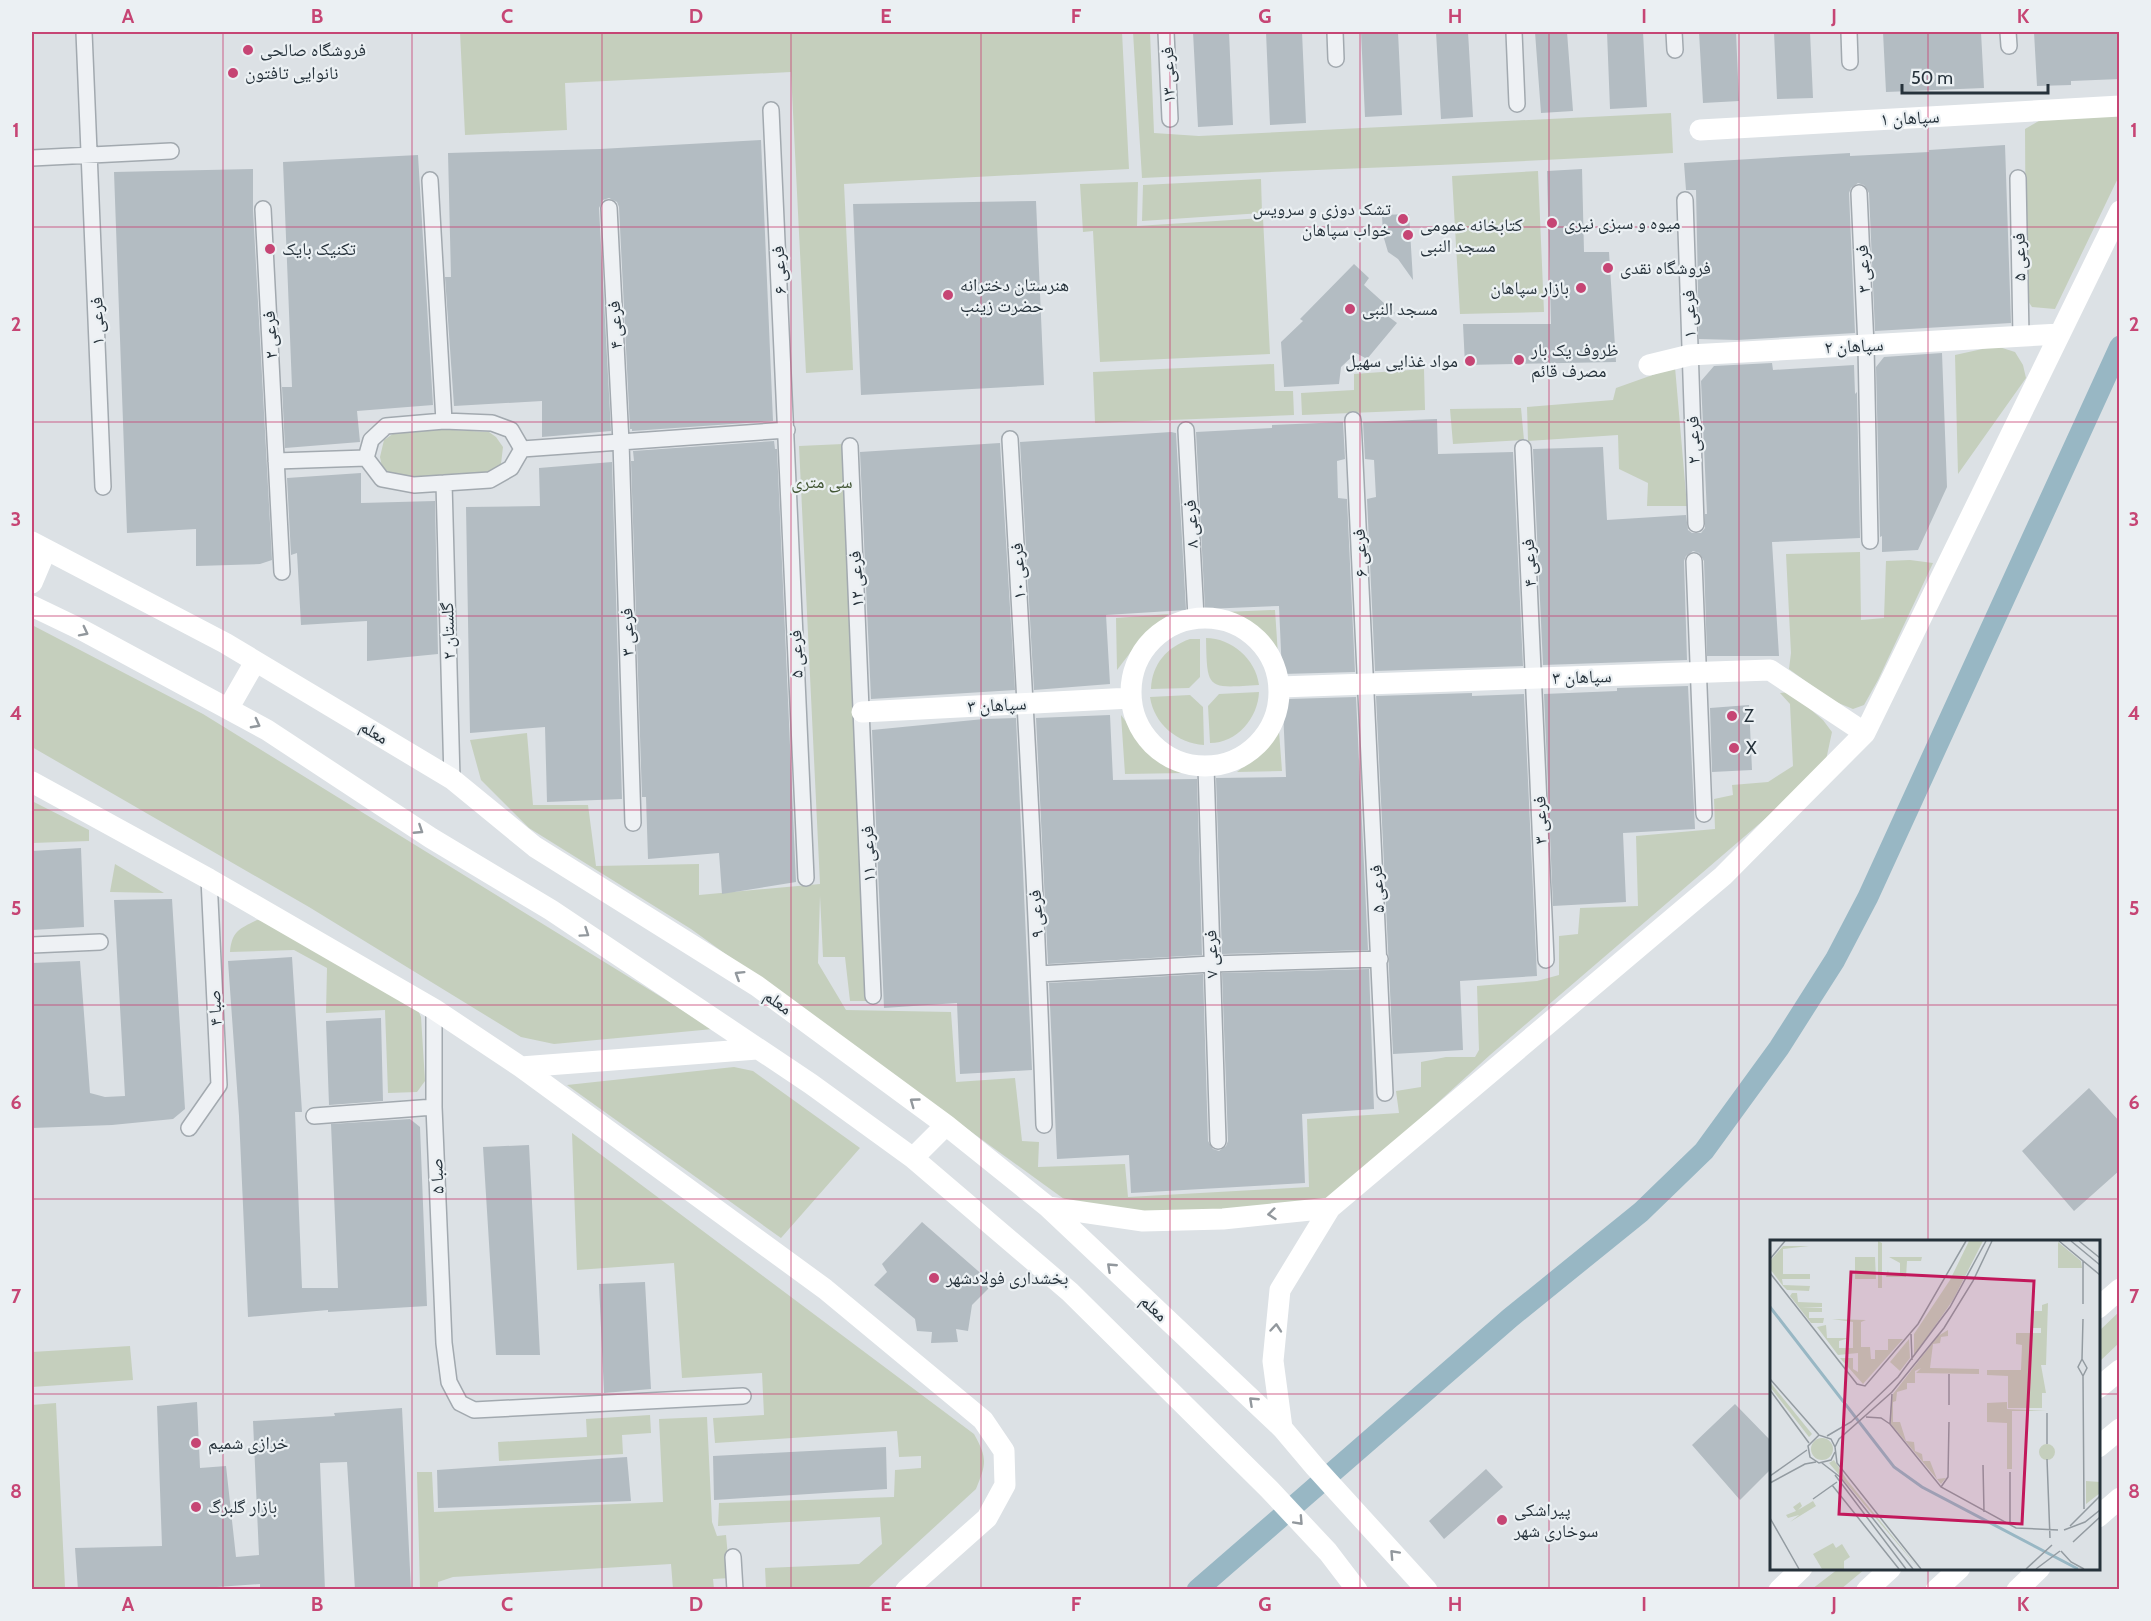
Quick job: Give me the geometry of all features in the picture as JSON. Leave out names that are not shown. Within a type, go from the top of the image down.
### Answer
[{"type":"street","points":[[84,32],[90,155]]},
{"type":"street","name":"فرعی ۱۳","points":[[1166,32],[1170,119]]},
{"type":"street","points":[[1335,32],[1336,59]]},
{"type":"street","points":[[1514,32],[1517,104]]},
{"type":"street","points":[[1674,32],[1675,50]]},
{"type":"street","points":[[1849,32],[1850,62]]},
{"type":"street","name":"سپاهان ۱","points":[[1700,130],[2120,106]]},
{"type":"street","name":"فرعی ۶","points":[[771,110],[787,430]]},
{"type":"street","points":[[32,158],[171,152]]},
{"type":"street","name":"فرعی ۱","points":[[90,155],[104,487]]},
{"type":"street","name":"فرعی ۵","points":[[2018,178],[2021,336]]},
{"type":"street","points":[[430,180],[444,421]]},
{"type":"street","name":"فرعی ۳","points":[[1859,193],[1866,346]]},
{"type":"street","name":"فرعی ۱","points":[[1684,200],[1690,355]]},
{"type":"street","name":"فرعی ۴","points":[[609,208],[621,442]]},
{"type":"street","name":"فرعی ۲","points":[[263,209],[276,461]]},
{"type":"street","points":[[1282,1428],[1273,1361],[1280,1290],[1330,1208],[1722,876],[1865,733],[2120,211]]},
{"type":"street","name":"سپاهان ۲","points":[[1649,366],[1690,355],[2060,334]]},
{"type":"street","points":[[1866,346],[1870,541]]},
{"type":"street","name":"فرعی ۲","points":[[1690,355],[1696,524]]},
{"type":"street","name":"فرعی ۶","points":[[1353,420],[1367,686]]},
{"type":"street","points":[[366,458],[371,440],[386,426],[444,421],[492,423],[511,430],[522,449]]},
{"type":"street","points":[[522,449],[787,430]]},
{"type":"street","name":"فرعی ۵","points":[[787,430],[806,878]]},
{"type":"street","name":"فرعی ۸","points":[[1186,430],[1196,617]]},
{"type":"street","name":"فرعی ۱۰","points":[[1010,439],[1026,703]]},
{"type":"street","name":"فرعی ۳","points":[[621,442],[633,823]]},
{"type":"street","name":"فرعی ۱۲","points":[[850,446],[862,712]]},
{"type":"street","name":"فرعی ۴","points":[[1523,448],[1534,679]]},
{"type":"street","points":[[366,458],[382,479],[414,485],[490,480],[511,468],[522,449]]},
{"type":"street","points":[[282,572],[276,461],[366,458]]},
{"type":"street","name":"گلستان ۲","points":[[444,483],[452,779]]},
{"type":"street","points":[[32,583],[39,546]]},
{"type":"street","name":"معلم","points":[[39,546],[225,643],[452,779],[535,847],[757,986],[946,1125],[1048,1207],[1282,1428],[1307,1459],[1427,1590]]},
{"type":"street","points":[[1694,561],[1704,814]]},
{"type":"street","points":[[32,606],[267,730],[431,838],[551,909],[811,1084],[912,1158],[1070,1292],[1269,1489],[1328,1552],[1358,1590]]},
{"type":"street","points":[[1196,617],[1220,618],[1243,627],[1262,642],[1275,663],[1280,687],[1278,711],[1268,733],[1251,751],[1230,762],[1206,766],[1184,763],[1164,754],[1148,739],[1136,719],[1131,698],[1133,675],[1141,654],[1155,636],[1174,623],[1196,617]]},
{"type":"street","points":[[228,709],[255,662]]},
{"type":"street","name":"سپاهان ۳","points":[[1280,687],[1367,686],[1770,670],[1865,733]]},
{"type":"street","name":"فرعی ۳","points":[[1534,679],[1546,960]]},
{"type":"street","name":"فرعی ۵","points":[[1367,686],[1385,1093]]},
{"type":"street","name":"سپاهان ۳","points":[[862,712],[1131,698]]},
{"type":"street","name":"فرعی ۹","points":[[1026,703],[1044,1125]]},
{"type":"street","name":"فرعی ۱۱","points":[[862,712],[873,996]]},
{"type":"street","name":"فرعی ۷","points":[[1206,766],[1218,1141]]},
{"type":"street","points":[[32,782],[209,879],[434,1009],[521,1067],[825,1289],[983,1420],[1004,1451],[1005,1485],[987,1518],[906,1590]]},
{"type":"street","name":"صبا ۴","points":[[189,1128],[219,1085],[209,879]]},
{"type":"street","points":[[32,945],[100,942]]},
{"type":"street","points":[[1039,974],[1211,964],[1380,959]]},
{"type":"street","name":"صبا ۵","points":[[434,1009],[434,1107],[444,1343],[449,1382],[460,1403],[474,1410],[743,1396]]},
{"type":"street","points":[[521,1067],[757,1049]]},
{"type":"street","points":[[314,1116],[434,1107]]},
{"type":"street","points":[[912,1158],[946,1125]]},
{"type":"street","points":[[1048,1207],[1143,1221],[1223,1219],[1330,1208]]},
{"type":"street","points":[[2100,1306],[2120,1289]]},
{"type":"street","points":[[2100,1386],[2120,1370]]},
{"type":"street","points":[[2100,1445],[2120,1429]]},
{"type":"street","points":[[2100,1515],[2120,1498]]},
{"type":"street","points":[[733,1557],[735,1590]]},
{"type":"street","points":[[1779,1590],[1801,1570]]},
{"type":"street","points":[[1867,1590],[1891,1570]]},
{"type":"street","points":[[1936,1590],[1959,1570]]},
{"type":"street","points":[[2017,1590],[2039,1570]]},
{"type":"green space","points":[[460,32],[1122,32],[1129,169],[844,184],[853,370],[806,373],[791,72],[565,83],[567,130],[465,135]]},
{"type":"green space","points":[[1133,32],[1150,32],[1154,133],[1199,136],[1671,113],[1673,153],[1142,178]]},
{"type":"green space","points":[[2119,114],[2119,176],[2055,309],[2032,307],[2026,298],[2025,129],[2042,119]]},
{"type":"green space","points":[[1538,171],[1544,312],[1460,314],[1452,176]]},
{"type":"green space","points":[[1261,179],[1262,213],[1142,221],[1143,185]]},
{"type":"green space","points":[[1138,182],[1137,226],[1263,218],[1270,354],[1100,362],[1093,231],[1083,232],[1080,184]]},
{"type":"green space","points":[[1996,346],[2015,352],[2023,365],[2026,378],[1958,474],[1955,355]]},
{"type":"green space","points":[[1274,364],[1275,391],[1293,391],[1294,415],[1095,423],[1093,372]]},
{"type":"green space","points":[[1675,367],[1687,506],[1647,506],[1648,483],[1619,469],[1618,435],[1528,441],[1527,407],[1613,400],[1616,388]]},
{"type":"green space","points":[[1424,369],[1425,410],[1302,415],[1301,393],[1354,390],[1354,374]]},
{"type":"green space","points":[[1521,408],[1524,440],[1453,444],[1450,409]]},
{"type":"green space","points":[[434,429],[489,432],[503,447],[501,464],[488,475],[411,479],[393,475],[382,467],[380,457],[384,440],[394,433]]},
{"type":"green space","name":"سی متری","points":[[843,444],[866,1001],[850,1001],[845,957],[823,957],[820,896],[818,963],[846,1010],[951,1012],[956,1082],[1015,1078],[1022,1141],[1039,1142],[1038,1167],[1125,1164],[1128,1197],[1309,1187],[1307,1119],[1399,1113],[1396,1091],[1421,1087],[1421,1062],[1446,1057],[1475,1057],[1479,1050],[1477,986],[1537,981],[1559,975],[1559,936],[1578,934],[1580,908],[1638,906],[1636,836],[1715,829],[1714,799],[1733,795],[1732,785],[1768,782],[1793,766],[1790,704],[1780,693],[1790,692],[1823,720],[1832,732],[1826,760],[1794,794],[1490,1055],[1329,1202],[1212,1213],[1134,1212],[1064,1199],[691,929],[529,828],[481,780],[470,740],[527,733],[533,805],[588,805],[596,866],[699,864],[699,895],[820,884],[799,446]]},
{"type":"green space","points":[[1860,552],[1861,620],[1884,618],[1886,561],[1910,560],[1933,563],[1878,680],[1864,705],[1853,709],[1831,700],[1789,669],[1791,653],[1786,554]]},
{"type":"green space","points":[[1275,610],[1278,655],[1254,630],[1224,612]]},
{"type":"green space","points":[[1169,614],[1143,636],[1117,670],[1116,618]]},
{"type":"green space","points":[[32,625],[203,714],[713,1029],[554,1044],[521,1037],[309,907],[32,747]]},
{"type":"green space","points":[[1206,638],[1224,642],[1241,652],[1253,667],[1259,685],[1229,686],[1213,683],[1207,668]]},
{"type":"green space","points":[[1190,639],[1200,639],[1200,677],[1189,688],[1151,689],[1154,672],[1162,658],[1174,647]]},
{"type":"green space","points":[[1259,692],[1255,711],[1244,727],[1229,739],[1210,743],[1208,706],[1219,694]]},
{"type":"green space","points":[[1190,695],[1203,707],[1204,745],[1185,740],[1168,730],[1156,716],[1150,697]]},
{"type":"green space","points":[[1121,715],[1150,747],[1185,773],[1125,774]]},
{"type":"green space","points":[[1279,731],[1282,771],[1237,772],[1258,754]]},
{"type":"green space","points":[[32,801],[89,830],[89,841],[32,843]]},
{"type":"green space","points":[[115,864],[164,893],[110,892]]},
{"type":"green space","points":[[257,920],[278,922],[417,1008],[421,1017],[425,1081],[417,1092],[388,1093],[385,1010],[326,1013],[327,968],[294,950],[230,952],[233,939],[238,931]]},
{"type":"green space","points":[[734,1067],[753,1071],[860,1148],[781,1238],[567,1085]]},
{"type":"green space","points":[[572,1133],[974,1434],[982,1450],[984,1462],[976,1489],[867,1589],[766,1589],[765,1568],[859,1564],[882,1544],[880,1517],[718,1526],[719,1503],[894,1497],[895,1470],[921,1468],[921,1456],[899,1457],[897,1431],[715,1443],[713,1418],[764,1415],[762,1373],[682,1378],[674,1263],[577,1270]]},
{"type":"green space","points":[[2119,1312],[2119,1343],[2100,1361],[2100,1330]]},
{"type":"green space","points":[[130,1346],[133,1380],[32,1387],[32,1352]]},
{"type":"green space","points":[[56,1403],[65,1587],[32,1589],[32,1405]]},
{"type":"green space","points":[[650,1415],[651,1433],[622,1435],[623,1454],[499,1461],[498,1442],[587,1437],[586,1419]]},
{"type":"green space","points":[[707,1417],[712,1522],[717,1536],[726,1535],[730,1578],[713,1579],[714,1589],[673,1589],[671,1564],[453,1577],[438,1582],[438,1589],[420,1589],[417,1472],[432,1472],[434,1512],[663,1502],[659,1419]]},
{"type":"green space","points":[[1837,1570],[1864,1570],[1841,1589],[1812,1589]]},
{"type":"building","points":[[1193,32],[1229,32],[1233,125],[1198,127]]},
{"type":"building","points":[[1266,32],[1302,32],[1306,123],[1270,125]]},
{"type":"building","points":[[1361,32],[1398,32],[1402,115],[1365,117]]},
{"type":"building","points":[[1436,32],[1468,32],[1473,117],[1441,119]]},
{"type":"building","points":[[1535,32],[1567,32],[1573,111],[1541,113]]},
{"type":"building","points":[[1607,32],[1643,32],[1647,107],[1610,109]]},
{"type":"building","points":[[1699,32],[1736,32],[1739,101],[1703,103]]},
{"type":"building","points":[[1774,32],[1810,32],[1813,98],[1777,99]]},
{"type":"building","points":[[1883,32],[1981,32],[1984,88],[1886,92]]},
{"type":"building","points":[[2034,32],[2120,32],[2120,79],[2071,81],[2071,85],[2037,86]]},
{"type":"building","points":[[761,140],[773,421],[632,431],[630,429],[619,207],[617,202],[609,198],[603,200],[599,208],[611,431],[542,437],[542,401],[454,406],[445,277],[451,277],[448,153],[600,149]]},
{"type":"building","points":[[2005,145],[2011,323],[1875,331],[1869,193],[1864,185],[1858,183],[1851,188],[1849,193],[1855,333],[1737,340],[1699,339],[1696,190],[1686,190],[1684,163],[1850,153],[1850,156],[1929,152],[1929,150]]},
{"type":"building","points":[[418,155],[433,405],[357,411],[360,442],[285,448],[282,387],[292,387],[283,162]]},
{"type":"building","points":[[253,169],[253,210],[272,560],[260,564],[196,566],[196,529],[127,533],[114,172]]},
{"type":"building","name":"بازار سپاهان","points":[[1582,169],[1584,252],[1609,252],[1616,362],[1465,365],[1463,324],[1551,324],[1547,171]]},
{"type":"building","name":"هنرستان دخترانه حضرت زینب","points":[[1036,201],[1044,385],[861,395],[853,204]]},
{"type":"building","points":[[1409,214],[1413,280],[1398,259],[1388,252],[1383,235],[1382,215]]},
{"type":"building","name":"مسجد النبی","points":[[1354,264],[1369,278],[1364,285],[1395,313],[1389,317],[1397,323],[1367,359],[1356,353],[1341,367],[1339,384],[1284,387],[1281,342],[1303,321],[1300,319]]},
{"type":"building","points":[[1942,353],[1947,487],[1918,550],[1882,552],[1876,367],[1884,357]]},
{"type":"building","points":[[1772,363],[1773,370],[1854,365],[1855,394],[1857,392],[1860,538],[1772,542],[1779,656],[1707,656],[1704,561],[1699,553],[1693,551],[1686,556],[1684,561],[1687,660],[1543,665],[1533,449],[1603,447],[1607,520],[1686,515],[1688,530],[1692,533],[1701,533],[1705,528],[1705,514],[1707,514],[1701,381],[1714,366]]},
{"type":"building","points":[[1437,419],[1438,454],[1513,452],[1523,666],[1375,671],[1367,499],[1376,497],[1374,460],[1365,459],[1363,422]]},
{"type":"building","points":[[1343,422],[1345,459],[1337,461],[1338,498],[1347,499],[1355,672],[1282,674],[1279,606],[1205,609],[1196,432],[1272,428],[1272,425]]},
{"type":"building","points":[[1176,433],[1186,610],[1106,615],[1110,684],[1034,690],[1020,442]]},
{"type":"building","points":[[774,441],[775,449],[777,449],[796,882],[722,894],[719,853],[648,859],[646,797],[642,797],[631,461],[634,461],[633,451]]},
{"type":"building","points":[[1000,443],[1015,690],[871,699],[860,452]]},
{"type":"building","points":[[612,462],[622,799],[547,802],[545,727],[470,733],[466,507],[540,506],[539,468]]},
{"type":"building","points":[[361,473],[361,503],[435,501],[438,654],[367,661],[367,621],[301,625],[297,553],[291,555],[287,478]]},
{"type":"building","points":[[1688,686],[1695,829],[1623,833],[1626,902],[1553,906],[1544,694],[1617,691],[1617,688]]},
{"type":"building","points":[[1472,693],[1472,696],[1524,694],[1537,976],[1460,981],[1463,1050],[1393,1054],[1376,696]]},
{"type":"building","points":[[1356,697],[1368,950],[1222,954],[1216,778],[1286,777],[1283,710],[1289,699]]},
{"type":"building","points":[[1749,705],[1752,770],[1712,772],[1710,708]]},
{"type":"building","points":[[1110,715],[1113,780],[1197,779],[1202,955],[1048,964],[1036,718]]},
{"type":"building","points":[[1016,718],[1032,1070],[960,1074],[957,1003],[884,1008],[872,730]]},
{"type":"building","points":[[81,848],[84,927],[32,930],[32,851]]},
{"type":"building","points":[[172,899],[185,1109],[173,1119],[112,1125],[32,1128],[32,963],[80,961],[90,1093],[105,1097],[125,1096],[114,900]]},
{"type":"building","points":[[292,957],[302,1112],[295,1112],[302,1288],[338,1288],[331,1124],[410,1119],[420,1127],[427,1306],[328,1312],[328,1310],[248,1317],[239,1116],[228,961]]},
{"type":"building","points":[[1369,969],[1374,1109],[1302,1114],[1305,1183],[1131,1193],[1129,1155],[1057,1159],[1049,983],[1203,974],[1208,1141],[1213,1149],[1219,1151],[1226,1146],[1228,1141],[1222,973]]},
{"type":"building","points":[[381,1018],[383,1101],[329,1105],[326,1021]]},
{"type":"building","points":[[2089,1088],[2120,1122],[2120,1170],[2074,1211],[2022,1151]]},
{"type":"building","points":[[529,1145],[540,1355],[496,1355],[483,1147]]},
{"type":"building","name":"بخشداری فولادشهر","points":[[922,1222],[993,1284],[972,1305],[968,1331],[956,1329],[958,1342],[931,1343],[932,1332],[917,1331],[915,1319],[874,1285],[887,1272],[882,1264]]},
{"type":"building","points":[[645,1282],[651,1389],[604,1393],[599,1284]]},
{"type":"building","points":[[197,1402],[200,1468],[226,1466],[236,1557],[259,1555],[253,1421],[335,1416],[334,1413],[402,1408],[411,1590],[355,1590],[347,1462],[320,1463],[325,1590],[260,1590],[260,1584],[174,1590],[78,1590],[75,1548],[162,1546],[157,1406]]},
{"type":"building","points":[[1735,1404],[1770,1440],[1770,1470],[1740,1500],[1692,1445]]},
{"type":"building","points":[[886,1447],[887,1489],[714,1500],[713,1456]]},
{"type":"building","points":[[627,1457],[631,1501],[438,1508],[437,1470]]},
{"type":"building","points":[[1486,1469],[1503,1487],[1444,1539],[1429,1521]]},
{"type":"waterway","points":[[1197,1590],[1510,1318],[1641,1212],[1704,1151],[1779,1048],[1835,960],[1868,897],[2120,346]]},
{"type":"place","name":"فروشگاه صالحی","points":[[248,50]]},
{"type":"place","name":"نانوایی تافتون","points":[[233,73]]},
{"type":"place","name":"تشک دوزی و سرویس خواب سپاهان","points":[[1403,219]]},
{"type":"place","name":"میوه و سبزی نیری","points":[[1552,223]]},
{"type":"place","name":"کتابخانه عمومی مسجد النبی","points":[[1408,235]]},
{"type":"place","name":"تکنیک بایک","points":[[270,249]]},
{"type":"place","name":"فروشگاه نقدی","points":[[1608,268]]},
{"type":"place","name":"بازار سپاهان","points":[[1581,288]]},
{"type":"place","name":"هنرستان دخترانه حضرت زینب","points":[[948,295]]},
{"type":"place","name":"مسجد النبی","points":[[1350,309]]},
{"type":"place","name":"ظروف یک بار مصرف قائم","points":[[1519,360]]},
{"type":"place","name":"مواد غذایی سهیل","points":[[1470,361]]},
{"type":"place","name":"Z","points":[[1732,716]]},
{"type":"place","name":"X","points":[[1734,748]]},
{"type":"place","name":"بخشداری فولادشهر","points":[[934,1278]]},
{"type":"place","name":"خرازی شمیم","points":[[196,1443]]},
{"type":"place","name":"بازار گلبرگ","points":[[196,1507]]},
{"type":"place","name":"پیراشکی سوخاری شهر","points":[[1502,1520]]}]
